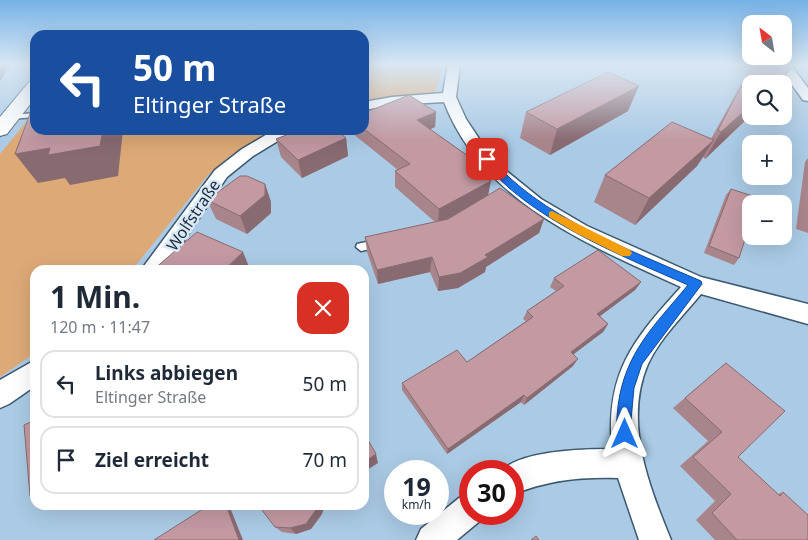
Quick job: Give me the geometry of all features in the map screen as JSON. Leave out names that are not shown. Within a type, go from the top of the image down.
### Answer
[{"type":"main road","points":[[6,123],[30,92]]},
{"type":"street","points":[[450,89],[449,97],[458,119],[476,146],[510,188],[580,231],[696,284],[808,314]]},
{"type":"street","points":[[369,105],[449,97]]},
{"type":"street","name":"Wolfstraße","points":[[157,265],[164,258],[215,180],[234,162],[277,135]]},
{"type":"street","points":[[655,540],[628,464],[624,420],[628,388],[636,362],[696,284]]},
{"type":"street","points":[[0,395],[30,375]]},
{"type":"street","points":[[524,476],[544,469],[577,464],[628,464]]},
{"type":"street","points":[[432,540],[459,517]]},
{"type":"lane","points":[[6,123],[30,116]]},
{"type":"lane","points":[[361,247],[388,241]]},
{"type":"shaded area","points":[[369,89],[436,89],[433,94],[369,100]]},
{"type":"shaded area","points":[[30,117],[30,135],[264,135],[229,157],[209,174],[136,265],[30,265],[30,356],[0,377],[0,154]]},
{"type":"building","points":[[573,89],[633,89],[557,129],[526,112]]},
{"type":"building","points":[[740,89],[742,89],[742,113],[721,132],[718,130]]},
{"type":"building","points":[[409,95],[436,112],[417,120],[485,168],[478,172],[491,181],[439,209],[395,171],[410,164],[369,133],[369,111]]},
{"type":"building","points":[[30,114],[30,135],[102,135],[100,146],[48,155],[50,148],[15,154]]},
{"type":"building","points":[[672,122],[714,140],[649,198],[605,175]]},
{"type":"building","points":[[286,135],[342,135],[346,138],[298,160],[276,139]]},
{"type":"building","points":[[240,176],[247,176],[265,184],[265,195],[240,216],[207,200]]},
{"type":"building","points":[[500,188],[544,219],[485,255],[488,257],[460,273],[439,277],[432,257],[377,270],[365,237],[448,219]]},
{"type":"building","points":[[731,189],[750,195],[742,195],[743,245],[739,258],[709,246]]},
{"type":"building","points":[[197,232],[243,252],[229,265],[159,265]]},
{"type":"building","points":[[598,250],[641,282],[597,314],[608,324],[571,352],[578,359],[527,398],[524,395],[448,449],[402,383],[457,350],[467,362],[533,317],[527,311],[564,286],[554,278]]},
{"type":"building","points":[[726,363],[785,411],[738,457],[780,496],[783,492],[808,515],[808,540],[737,540],[712,513],[731,494],[693,457],[722,432],[685,398]]},
{"type":"building","points":[[30,422],[30,496],[24,425]]},
{"type":"building","points":[[369,442],[376,454],[369,459]]},
{"type":"building","points":[[201,510],[228,510],[239,540],[154,540]]},
{"type":"building","points":[[262,510],[316,510],[306,524],[290,528],[275,527]]},
{"type":"building","points":[[536,536],[539,540],[531,540]]},
{"type":"slow traffic","points":[[552,214],[580,231],[626,253]]},
{"type":"route","points":[[487,159],[498,172],[534,203],[580,231],[696,284],[636,362],[628,388],[624,420],[625,434]]}]
